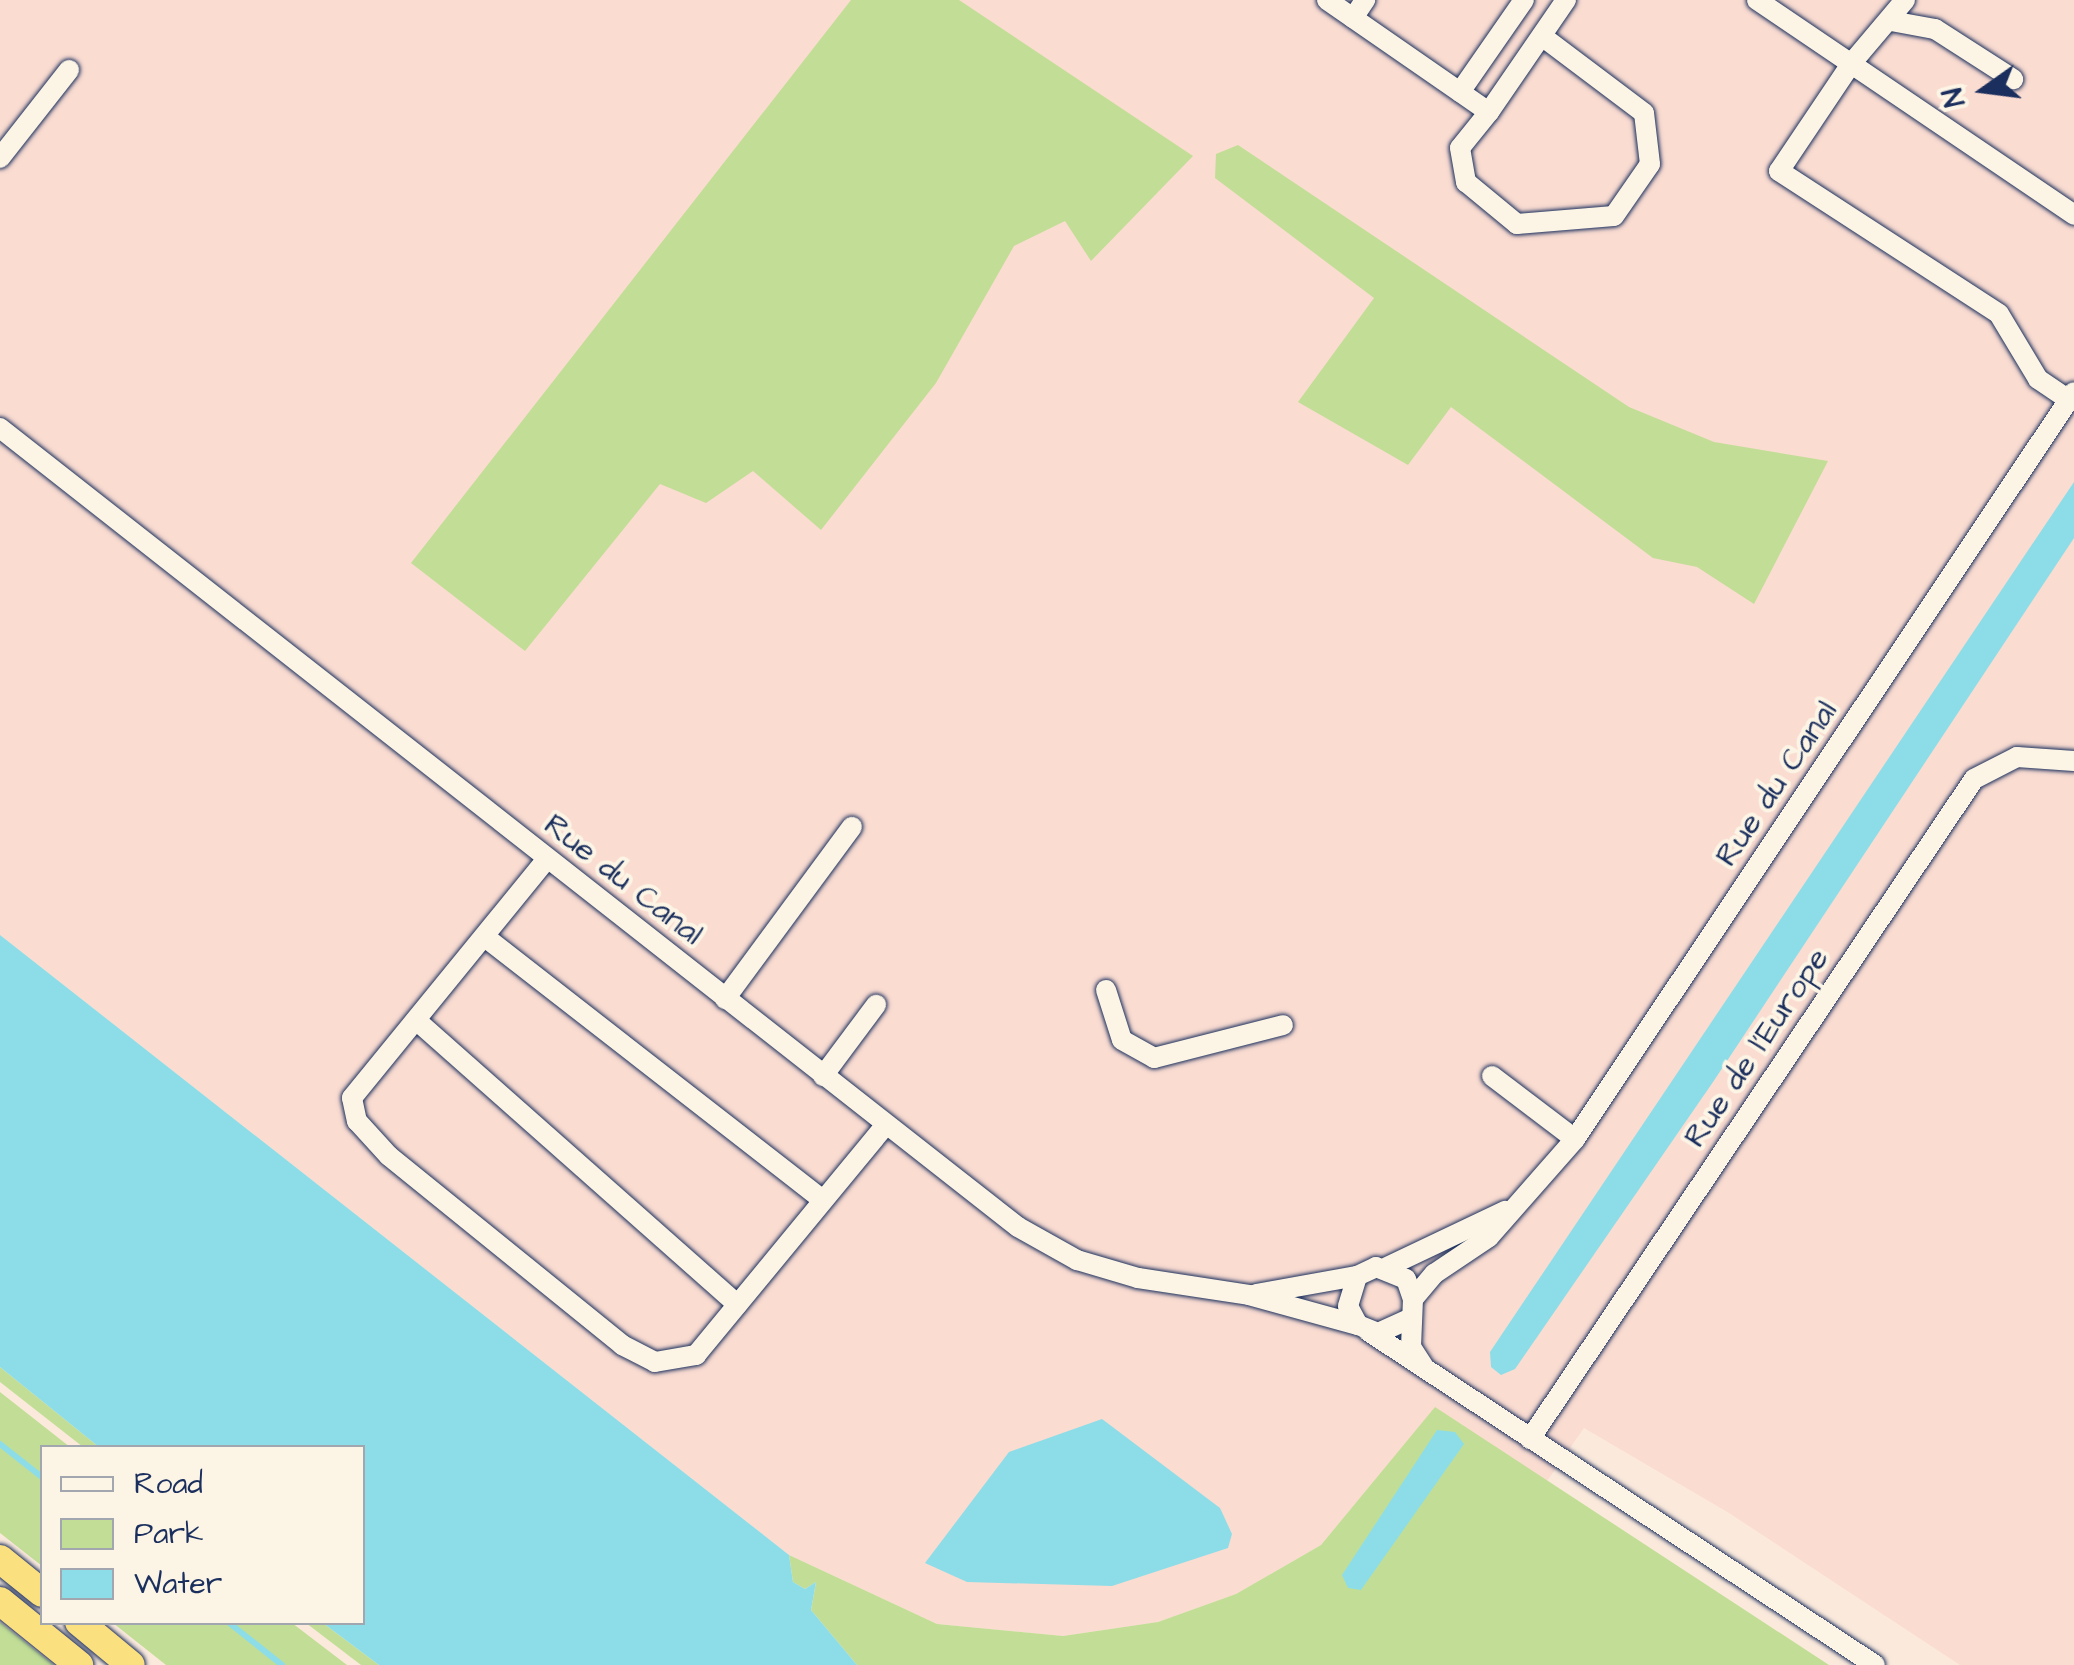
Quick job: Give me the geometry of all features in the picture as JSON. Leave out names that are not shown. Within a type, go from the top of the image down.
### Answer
[{"type":"highway","points":[[0,1559],[40,1592]]},
{"type":"highway","points":[[0,1601],[79,1665]]},
{"type":"highway","points":[[82,1625],[131,1665]]},
{"type":"street","points":[[1327,0],[1359,9],[1489,112]]},
{"type":"street","points":[[1460,92],[1524,0]]},
{"type":"street","points":[[1542,36],[1644,112],[1650,164],[1614,216],[1518,224],[1466,182],[1460,148],[1566,0]]},
{"type":"street","points":[[1757,0],[2074,215]]},
{"type":"street","points":[[1905,0],[1852,64],[1779,172],[1999,314],[2038,379],[2071,396]]},
{"type":"street","points":[[1891,21],[1935,29],[2013,80]]},
{"type":"street","points":[[0,158],[69,70]]},
{"type":"street","name":"Rue du Canal","points":[[0,428],[1018,1228],[1077,1260],[1138,1278],[1250,1295],[1363,1328],[1390,1332],[1520,1202],[1575,1139],[2071,396]]},
{"type":"street","name":"Rue de l'Europe","points":[[1530,1439],[1974,780],[2017,756],[2074,761]]},
{"type":"street","points":[[725,999],[852,827]]},
{"type":"street","points":[[546,860],[352,1098],[356,1120],[389,1156],[622,1345],[655,1362],[696,1355],[886,1126]]},
{"type":"street","points":[[485,937],[822,1199]]},
{"type":"street","points":[[1106,990],[1122,1040],[1154,1058],[1283,1026]]},
{"type":"street","points":[[823,1076],[876,1004]]},
{"type":"street","points":[[416,1020],[736,1304]]},
{"type":"street","points":[[1492,1076],[1575,1139]]},
{"type":"street","name":"Rue du Canal","points":[[1250,1295],[1388,1267],[1520,1202]]},
{"type":"street","points":[[1388,1267],[1406,1278],[1410,1347],[1428,1372]]},
{"type":"street","points":[[1357,1276],[1348,1306],[1363,1328],[1875,1665]]},
{"type":"shaded area","points":[[0,0],[2074,0],[2074,1665],[1960,1665],[1729,1513],[1584,1428],[1545,1484],[1435,1408],[1321,1545],[1236,1594],[1158,1622],[1063,1636],[937,1624],[789,1555],[0,935]]},
{"type":"green space","points":[[851,0],[959,0],[1193,156],[1091,261],[1065,221],[1014,246],[936,383],[821,530],[753,471],[706,503],[660,484],[525,651],[411,563]]},
{"type":"green space","points":[[1238,145],[1629,407],[1714,442],[1828,461],[1754,604],[1697,567],[1653,558],[1451,407],[1408,465],[1298,402],[1374,298],[1215,178],[1216,154]]},
{"type":"green space","points":[[0,1367],[97,1445],[80,1445],[0,1382]]},
{"type":"green space","points":[[0,1392],[67,1445],[40,1445],[40,1564],[0,1533]]},
{"type":"green space","points":[[1435,1407],[1829,1665],[857,1665],[811,1610],[816,1582],[805,1589],[793,1582],[789,1555],[937,1624],[1063,1636],[1158,1622],[1236,1594],[1321,1545]]},
{"type":"green space","points":[[0,1622],[54,1665],[0,1665]]},
{"type":"green space","points":[[116,1625],[295,1625],[347,1665],[166,1665]]},
{"type":"green space","points":[[309,1625],[326,1625],[379,1665],[361,1665]]},
{"type":"water","points":[[2074,482],[2074,538],[1713,1082],[1515,1369],[1501,1375],[1491,1367],[1490,1352]]},
{"type":"water","points":[[0,935],[789,1555],[793,1582],[805,1589],[816,1582],[811,1610],[857,1665],[379,1665],[326,1625],[365,1625],[365,1445],[97,1445],[0,1367]]},
{"type":"water","points":[[1102,1419],[1220,1508],[1232,1534],[1228,1548],[1112,1586],[967,1582],[925,1563],[1009,1452]]},
{"type":"water","points":[[1437,1430],[1455,1432],[1464,1444],[1361,1590],[1348,1588],[1342,1575]]},
{"type":"waterway","points":[[0,1444],[40,1475]]},
{"type":"waterway","points":[[232,1625],[282,1665]]}]
